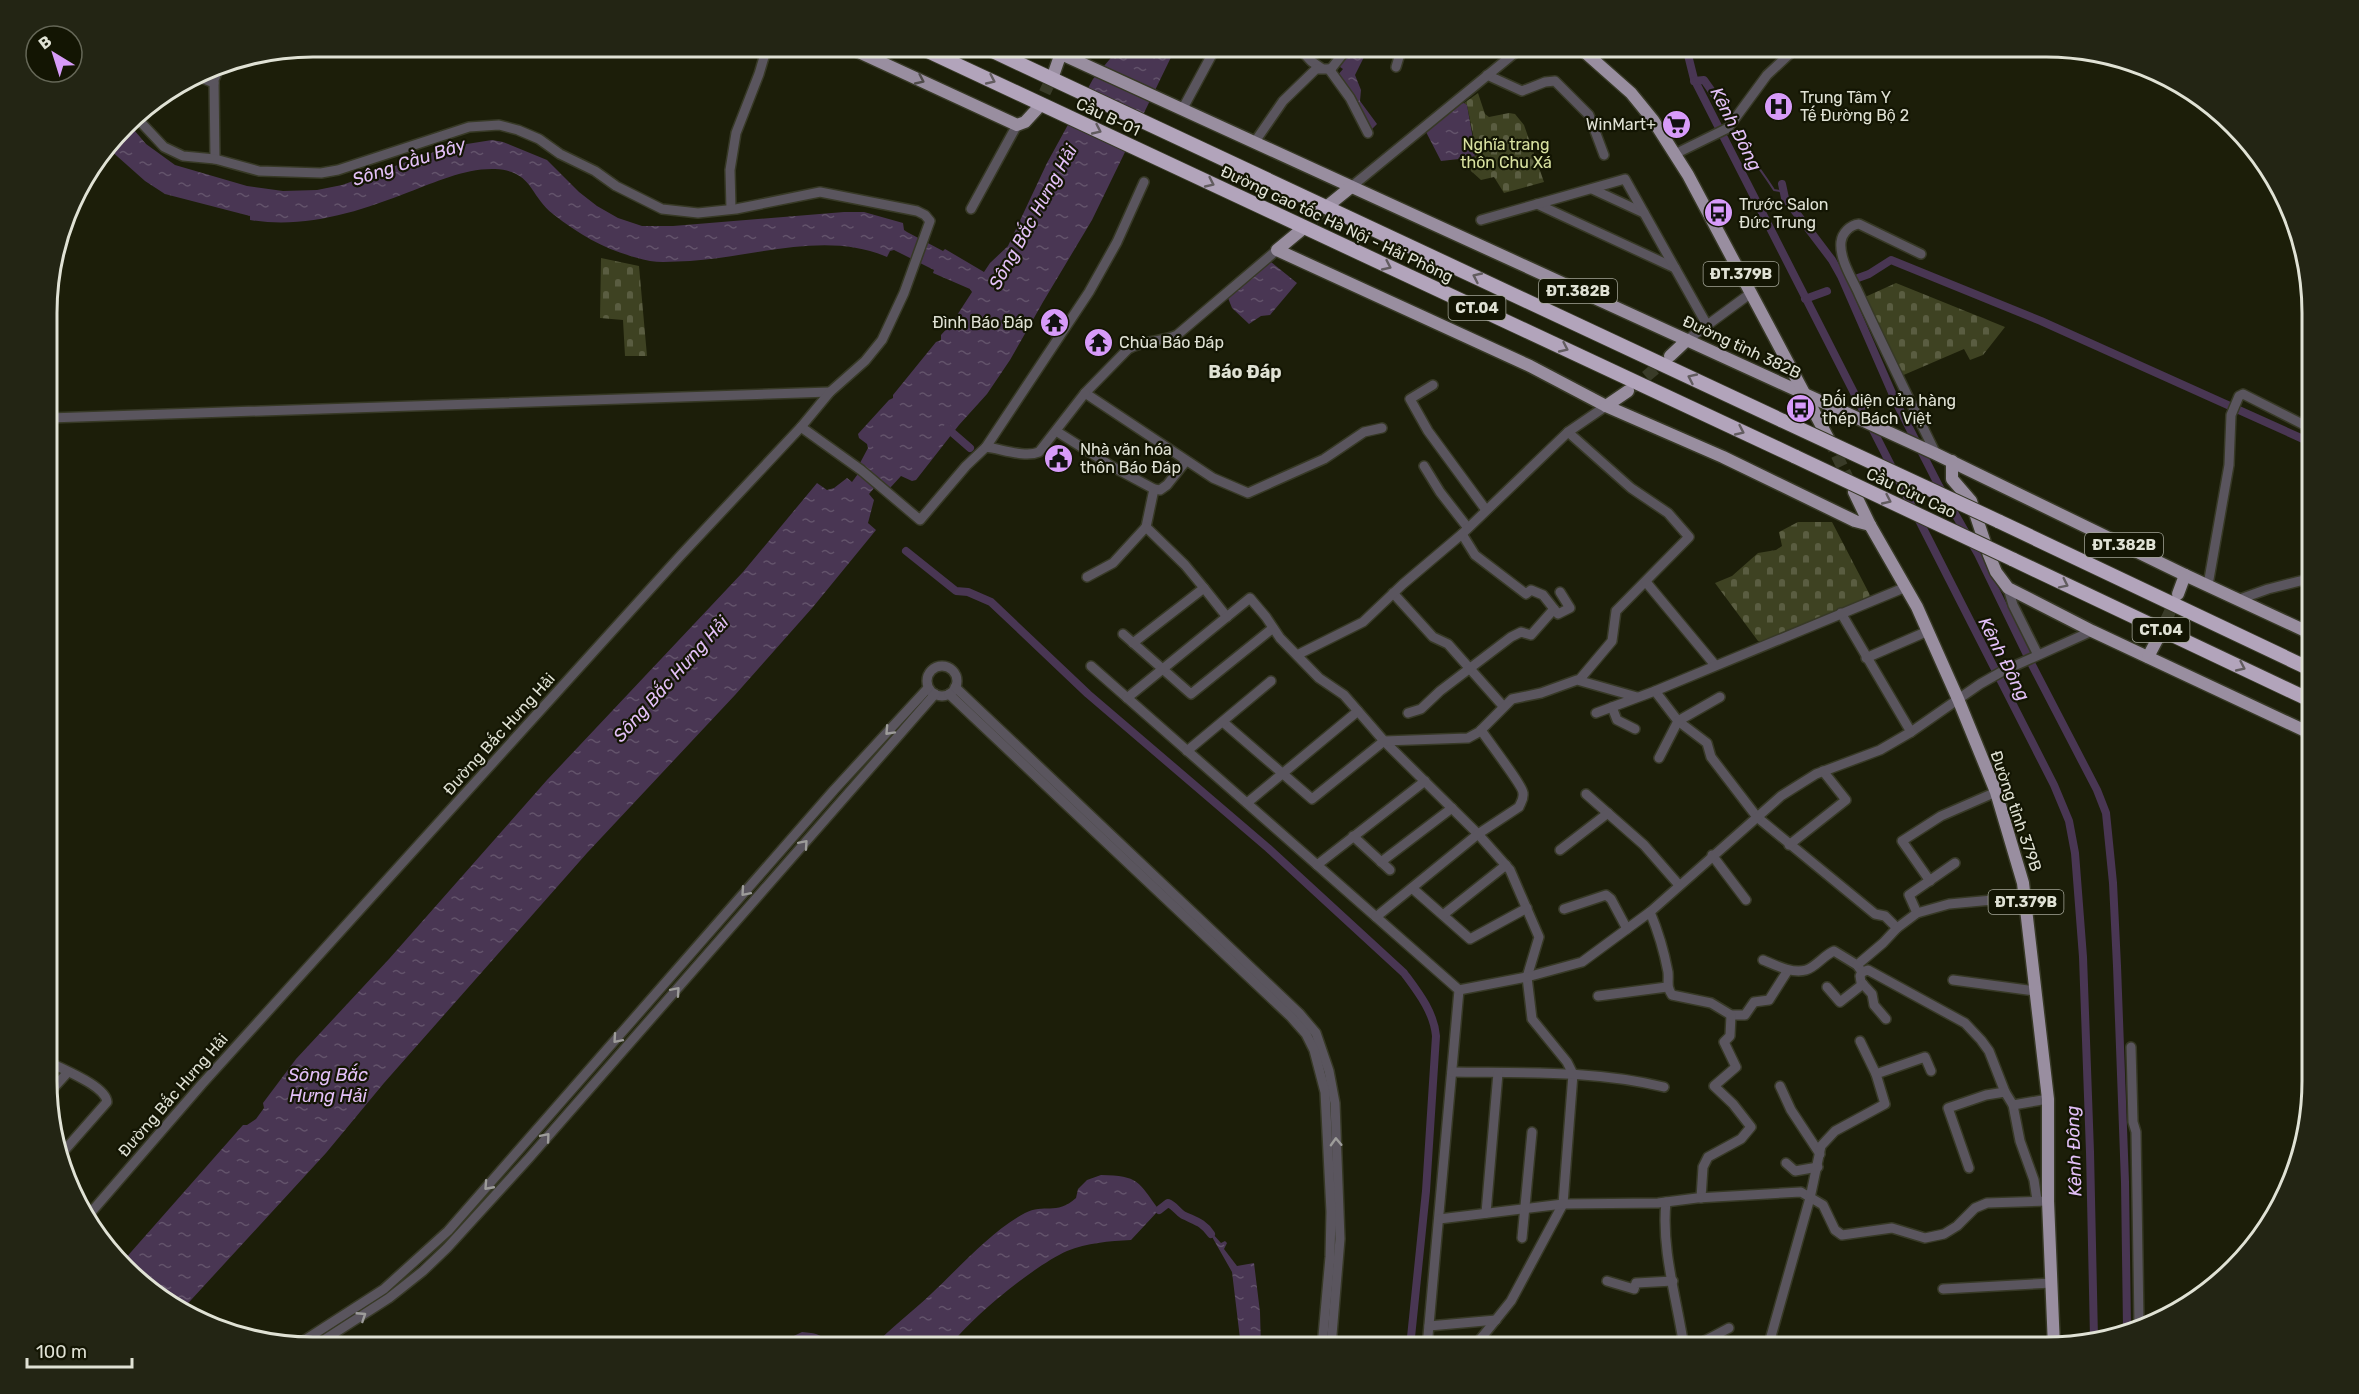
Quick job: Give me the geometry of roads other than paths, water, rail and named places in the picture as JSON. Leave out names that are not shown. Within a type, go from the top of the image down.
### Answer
[{"type":"highway","name":"CT.04","points":[[942,57],[1040,107]]},
{"type":"highway","name":"CT.04","points":[[1009,57],[1054,77]]},
{"type":"highway","name":"Cầu B-01","points":[[1054,77],[1169,133]]},
{"type":"highway","name":"Cầu B-01","points":[[1040,107],[1157,158]]},
{"type":"highway","name":"Đường cao tốc Hà Nội - Hải Phòng","points":[[1169,133],[1783,421]]},
{"type":"highway","name":"Đường cao tốc Hà Nội - Hải Phòng","points":[[1157,158],[1796,457]]},
{"type":"highway","name":"Cầu Cửu Cao","points":[[1783,421],[2106,573]]},
{"type":"highway","name":"Cầu Cửu Cao","points":[[1796,457],[2302,696]]},
{"type":"highway","name":"CT.04","points":[[2106,573],[2302,665]]},
{"type":"highway","points":[[2106,573],[2150,587],[2302,658]]},
{"type":"main road","points":[[872,57],[1017,125],[1025,122],[1040,107]]},
{"type":"main road","points":[[1054,77],[1060,57]]},
{"type":"main road","name":"Đường tỉnh 382B","points":[[1072,57],[1085,66],[1933,452],[2302,629]]},
{"type":"main road","points":[[1591,57],[1631,93],[1653,120],[1675,154]]},
{"type":"main road","name":"ĐT.379B","points":[[1675,154],[1828,438]]},
{"type":"main road","points":[[1330,204],[1351,187]]},
{"type":"main road","points":[[1300,231],[1277,250],[1530,366],[1606,406],[1723,457],[1855,521],[1870,525]]},
{"type":"main road","points":[[1670,356],[1686,340]]},
{"type":"main road","points":[[1772,379],[1791,368]]},
{"type":"main road","points":[[1606,406],[1628,391]]},
{"type":"main road","points":[[1952,461],[1952,479],[1971,501],[1996,572],[2007,588],[2092,631],[2302,729]]},
{"type":"main road","name":"Đường tỉnh 379B","points":[[1854,492],[1870,525],[1906,587],[1958,699],[1996,792],[2023,883],[2048,1099],[2042,1201],[2052,1283],[2054,1337]]},
{"type":"main road","points":[[2178,594],[2185,575]]},
{"type":"main road","points":[[2148,657],[2159,636]]},
{"type":"street","points":[[141,123],[153,137],[173,153],[215,159],[259,171],[321,172],[338,170],[469,127],[499,125],[539,139],[560,154],[595,171],[616,186],[662,209],[698,213],[730,209],[730,170],[736,133],[764,57]]},
{"type":"street","points":[[1177,108],[1209,57]]},
{"type":"street","points":[[1308,57],[1325,68],[1350,98],[1368,133]]},
{"type":"street","points":[[1254,143],[1287,96],[1316,69],[1325,68],[1336,57]]},
{"type":"street","points":[[1396,67],[1399,57]]},
{"type":"street","points":[[1351,187],[1509,57]]},
{"type":"street","points":[[1675,154],[1702,143],[1710,136],[1728,128],[1767,75],[1786,57]]},
{"type":"street","points":[[1487,75],[1522,91],[1545,82],[1555,81],[1589,115],[1604,155]]},
{"type":"street","points":[[214,76],[215,159]]},
{"type":"street","points":[[207,80],[214,83]]},
{"type":"street","points":[[971,209],[1017,125]]},
{"type":"street","points":[[1481,220],[1625,179],[1707,325]]},
{"type":"street","points":[[801,427],[861,470],[920,520],[966,466],[986,447],[1089,292],[1117,242],[1144,182]]},
{"type":"street","points":[[1592,189],[1644,213]]},
{"type":"street","name":"Đường Bắc Hưng Hải","points":[[92,1211],[202,1084],[681,555],[801,427],[830,392],[865,361],[882,340],[904,292],[930,221],[917,211],[832,194],[807,194],[730,209]]},
{"type":"street","points":[[1537,204],[1675,268]]},
{"type":"street","points":[[1921,254],[1859,224],[1852,225],[1841,241],[1841,251],[1847,267],[1933,452]]},
{"type":"street","points":[[986,447],[1033,454],[1039,452],[1084,393],[1128,349],[1177,335],[1277,250]]},
{"type":"street","points":[[1686,340],[1751,293]]},
{"type":"street","points":[[1433,385],[1410,399],[1428,431],[1486,510]]},
{"type":"street","points":[[57,418],[830,392]]},
{"type":"street","points":[[1084,393],[1186,460],[1243,492],[1252,493],[1335,453],[1364,432],[1382,428]]},
{"type":"street","points":[[2208,585],[2229,465],[2231,415],[2237,399],[2243,394],[2302,424]]},
{"type":"street","points":[[1297,655],[1363,622],[1465,531],[1568,432],[1606,406]]},
{"type":"street","points":[[1056,431],[1113,467],[1154,489],[1160,490],[1167,485],[1186,460]]},
{"type":"street","points":[[1223,722],[1311,799],[1384,741],[1468,738],[1481,730],[1503,706],[1516,697],[1541,693],[1580,679],[1611,641],[1616,611],[1689,537],[1668,513],[1631,488],[1568,432]]},
{"type":"street","points":[[1424,466],[1465,531],[1475,555],[1526,594],[1531,590],[1543,595],[1558,614],[1570,608],[1560,592]]},
{"type":"street","points":[[1087,577],[1113,563],[1146,527],[1154,489]]},
{"type":"street","points":[[1146,527],[1185,565],[1227,617]]},
{"type":"street","points":[[2240,600],[2268,589],[2302,580]]},
{"type":"street","points":[[1646,582],[1716,665]]},
{"type":"street","points":[[1596,713],[1655,691],[1906,587]]},
{"type":"street","points":[[1133,643],[1204,588]]},
{"type":"street","points":[[2007,588],[2037,656]]},
{"type":"street","points":[[1393,593],[1433,637],[1448,644],[1503,706]]},
{"type":"street","points":[[1128,698],[1250,598],[1280,638],[1319,678],[1344,695],[1384,741],[1478,834],[1510,870],[1539,937],[1527,977],[1532,1019],[1567,1062],[1573,1074],[1563,1204],[1511,1301],[1482,1337]]},
{"type":"street","points":[[1408,713],[1421,710],[1440,691],[1518,633],[1532,635],[1554,609]]},
{"type":"street","points":[[1841,613],[1911,732]]},
{"type":"street","points":[[1123,634],[1191,694],[1273,628]]},
{"type":"street","points":[[1866,658],[1928,631]]},
{"type":"street","points":[[1459,990],[1527,977],[1582,962],[1650,912],[1781,796],[1823,771],[1880,750],[1911,732],[1980,684],[2004,671],[2092,631]]},
{"type":"street","points":[[329,1337],[389,1298],[416,1276],[470,1223],[770,884],[932,691],[929,673],[941,666],[954,673],[952,690],[945,696],[932,691]]},
{"type":"street","points":[[1090,666],[1459,990]]},
{"type":"street","points":[[1580,679],[1637,696]]},
{"type":"street","points":[[1187,751],[1271,681]]},
{"type":"street","points":[[952,690],[1316,1033],[1329,1071],[1335,1103],[1335,1205],[1323,1337]]},
{"type":"street","points":[[311,1337],[384,1289],[448,1231],[834,790],[932,691]]},
{"type":"street","points":[[1655,691],[1678,721],[1707,743],[1711,757],[1757,817],[1875,914],[1885,916],[1897,928]]},
{"type":"street","points":[[1659,758],[1678,721],[1720,697]]},
{"type":"street","points":[[1612,707],[1617,720],[1635,729]]},
{"type":"street","points":[[1247,803],[1358,711]]},
{"type":"street","points":[[1376,917],[1478,834],[1519,807],[1523,800],[1524,791],[1519,782],[1505,767],[1481,730]]},
{"type":"street","points":[[1789,845],[1845,800],[1823,771]]},
{"type":"street","points":[[1317,865],[1425,781]]},
{"type":"street","points":[[1930,881],[1902,841],[1941,816],[1996,792]]},
{"type":"street","points":[[1586,794],[1644,845],[1679,885]]},
{"type":"street","points":[[1381,861],[1452,808]]},
{"type":"street","points":[[1560,850],[1608,813]]},
{"type":"street","points":[[1353,836],[1390,870]]},
{"type":"street","points":[[1712,855],[1746,900]]},
{"type":"street","points":[[1917,913],[1909,896],[1955,863]]},
{"type":"street","points":[[1443,915],[1506,865]]},
{"type":"street","points":[[761,875],[770,884]]},
{"type":"street","points":[[1412,888],[1470,939],[1527,908]]},
{"type":"street","points":[[1564,909],[1606,895],[1611,899],[1627,929]]},
{"type":"street","points":[[1886,1019],[1874,1005],[1872,994],[1863,984],[1860,968],[1897,928],[1917,913],[1949,904],[2025,897]]},
{"type":"street","points":[[1650,912],[1658,929],[1668,975],[1667,987],[1672,994],[1711,1003],[1731,1015],[1745,1015],[1754,1002],[1769,1000],[1788,970]]},
{"type":"street","points":[[1439,1218],[1563,1204],[1666,1202],[1800,1192],[1823,1206],[1835,1230],[1842,1234],[1892,1228],[1925,1238],[1944,1234],[1957,1226],[1975,1208],[1987,1203],[2042,1201],[2020,1141],[2013,1105],[2005,1092],[1989,1051],[1965,1023],[1868,970],[1860,968],[1834,951],[1827,953],[1806,970],[1788,970],[1762,960]]},
{"type":"street","points":[[1953,980],[2035,991]]},
{"type":"street","points":[[1827,987],[1840,1002],[1863,984]]},
{"type":"street","points":[[1598,996],[1667,987]]},
{"type":"street","points":[[1428,1337],[1459,990]]},
{"type":"street","points":[[1701,1198],[1703,1167],[1708,1157],[1741,1139],[1751,1127],[1733,1104],[1714,1086],[1736,1067],[1724,1042],[1730,1036],[1731,1015]]},
{"type":"street","points":[[1771,1337],[1810,1198],[1821,1146],[1835,1131],[1885,1104],[1876,1074],[1860,1041]]},
{"type":"street","points":[[2131,1047],[2133,1122],[2136,1132],[2139,1320]]},
{"type":"street","points":[[603,1055],[612,1062]]},
{"type":"street","points":[[1876,1074],[1925,1057],[1932,1071]]},
{"type":"street","points":[[57,1066],[99,1088],[104,1093],[107,1102],[66,1148]]},
{"type":"street","points":[[57,1084],[68,1072]]},
{"type":"street","points":[[1452,1072],[1573,1074],[1637,1080],[1664,1087]]},
{"type":"street","points":[[1486,1213],[1498,1073]]},
{"type":"street","points":[[1780,1086],[1791,1110],[1820,1154]]},
{"type":"street","points":[[1969,1168],[1948,1108],[1986,1095],[2005,1092]]},
{"type":"street","points":[[2013,1105],[2048,1099]]},
{"type":"street","points":[[1522,1238],[1532,1132]]},
{"type":"street","points":[[1786,1163],[1795,1171],[1818,1167]]},
{"type":"street","points":[[1666,1202],[1665,1216],[1673,1281],[1683,1337]]},
{"type":"street","points":[[1332,1337],[1340,1239],[1335,1205]]},
{"type":"street","points":[[409,1267],[416,1276]]},
{"type":"street","points":[[1607,1281],[1634,1289],[1636,1282],[1673,1281]]},
{"type":"street","points":[[1943,1289],[2052,1283]]},
{"type":"street","points":[[1429,1326],[1496,1320]]},
{"type":"street","points":[[1476,1337],[1477,1322]]},
{"type":"street","points":[[1712,1337],[1729,1328]]},
{"type":"water","name":"Sông Bắc Hưng Hải","points":[[1112,57],[1171,57],[1092,220],[1010,360],[987,394],[959,425],[916,480],[912,481],[901,476],[890,488],[880,481],[869,494],[874,500],[868,523],[876,530],[813,607],[735,695],[587,853],[384,1083],[326,1153],[187,1304],[157,1284],[127,1257],[243,1125],[256,1119],[264,1108],[263,1103],[296,1059],[389,959],[547,780],[743,572],[817,483],[827,490],[834,488],[847,478],[852,482],[863,467],[860,463],[868,448],[858,434],[893,398],[893,395],[936,342],[941,340],[941,335],[952,323],[972,292],[894,250],[890,251],[887,257],[864,249],[815,245],[714,259],[650,261],[610,249],[576,231],[545,207],[524,179],[517,174],[495,169],[462,173],[370,206],[331,217],[271,222],[250,220],[250,216],[165,194],[145,181],[113,153],[134,130],[146,144],[175,165],[247,186],[283,191],[317,190],[342,185],[448,147],[492,140],[503,142],[547,160],[579,192],[597,206],[618,218],[642,226],[673,226],[864,212],[903,223],[904,230],[907,232],[943,251],[945,249],[984,272],[1008,246],[1047,163],[1093,79]]},
{"type":"water","points":[[1343,57],[1364,57],[1355,75],[1361,90],[1360,101],[1377,124],[1371,130],[1337,76],[1343,69],[1337,65]]},
{"type":"water","points":[[1459,104],[1467,105],[1473,139],[1480,153],[1466,160],[1441,161],[1425,130]]},
{"type":"water","points":[[1271,262],[1297,283],[1270,315],[1261,316],[1249,324],[1232,308],[1228,298]]},
{"type":"water","points":[[1101,1175],[1131,1179],[1141,1186],[1159,1210],[1131,1240],[1082,1246],[1053,1258],[1020,1280],[957,1337],[883,1337],[1000,1230],[1032,1210],[1062,1207],[1069,1203],[1076,1198],[1078,1189],[1087,1180]]},
{"type":"water","points":[[1212,1233],[1221,1243],[1225,1241],[1227,1243],[1224,1249],[1237,1266],[1254,1263],[1261,1337],[1240,1337],[1232,1272],[1211,1235]]},
{"type":"water","points":[[802,1332],[821,1337],[792,1337]]},
{"type":"waterway","name":"Kênh Đông","points":[[1688,57],[1694,79],[2054,785],[2069,821],[2075,853],[2083,957],[2094,1332]]},
{"type":"waterway","points":[[1694,81],[1704,80],[1723,107]]},
{"type":"waterway","points":[[1723,107],[1728,118]]},
{"type":"waterway","points":[[1733,130],[1774,190],[1785,192]]},
{"type":"waterway","points":[[1782,184],[1785,198],[1832,260],[1841,276],[1896,402],[1939,486],[1978,554],[2097,790],[2106,813],[2113,883],[2117,966],[2125,1182],[2127,1323]]},
{"type":"waterway","points":[[1858,278],[1891,260],[2041,321],[2302,438]]},
{"type":"waterway","points":[[1805,299],[1827,291]]},
{"type":"waterway","points":[[947,428],[970,448]]},
{"type":"waterway","points":[[906,551],[956,591],[968,592],[991,602],[1088,694],[1268,848],[1404,973],[1420,995],[1429,1011],[1436,1036],[1426,1191],[1411,1337]]},
{"type":"waterway","points":[[1159,1210],[1168,1203],[1183,1215],[1202,1224],[1211,1234]]},
{"type":"tunnel","points":[[1037,109],[1054,73]]},
{"type":"tunnel","points":[[1300,231],[1330,204]]},
{"type":"tunnel","points":[[1632,388],[1667,359]]},
{"type":"tunnel","points":[[1829,439],[1851,485]]},
{"type":"tunnel","points":[[2159,636],[2177,596]]},
{"type":"place","name":"Trung Tâm Y Tế Đường Bộ 2","points":[[1779,106]]},
{"type":"place","name":"WinMart+","points":[[1677,124]]},
{"type":"place","name":"Trước Salon Đức Trung","points":[[1718,213]]},
{"type":"place","name":"Đình Báo Đáp","points":[[1054,322]]},
{"type":"place","name":"Chùa Báo Đáp","points":[[1098,342]]},
{"type":"place","name":"Đối diện cửa hàng thép Bách Việt","points":[[1801,409]]},
{"type":"place","name":"Nhà văn hóa thôn Báo Đáp","points":[[1059,458]]},
{"type":"district","name":"Báo Đáp","points":[[1245,372]]},
{"type":"park label","name":"Nghĩa trang thôn Chu Xá","points":[[1506,153]]},
{"type":"water label","name":"Sông Cầu Bây","points":[[409,162]]}]
